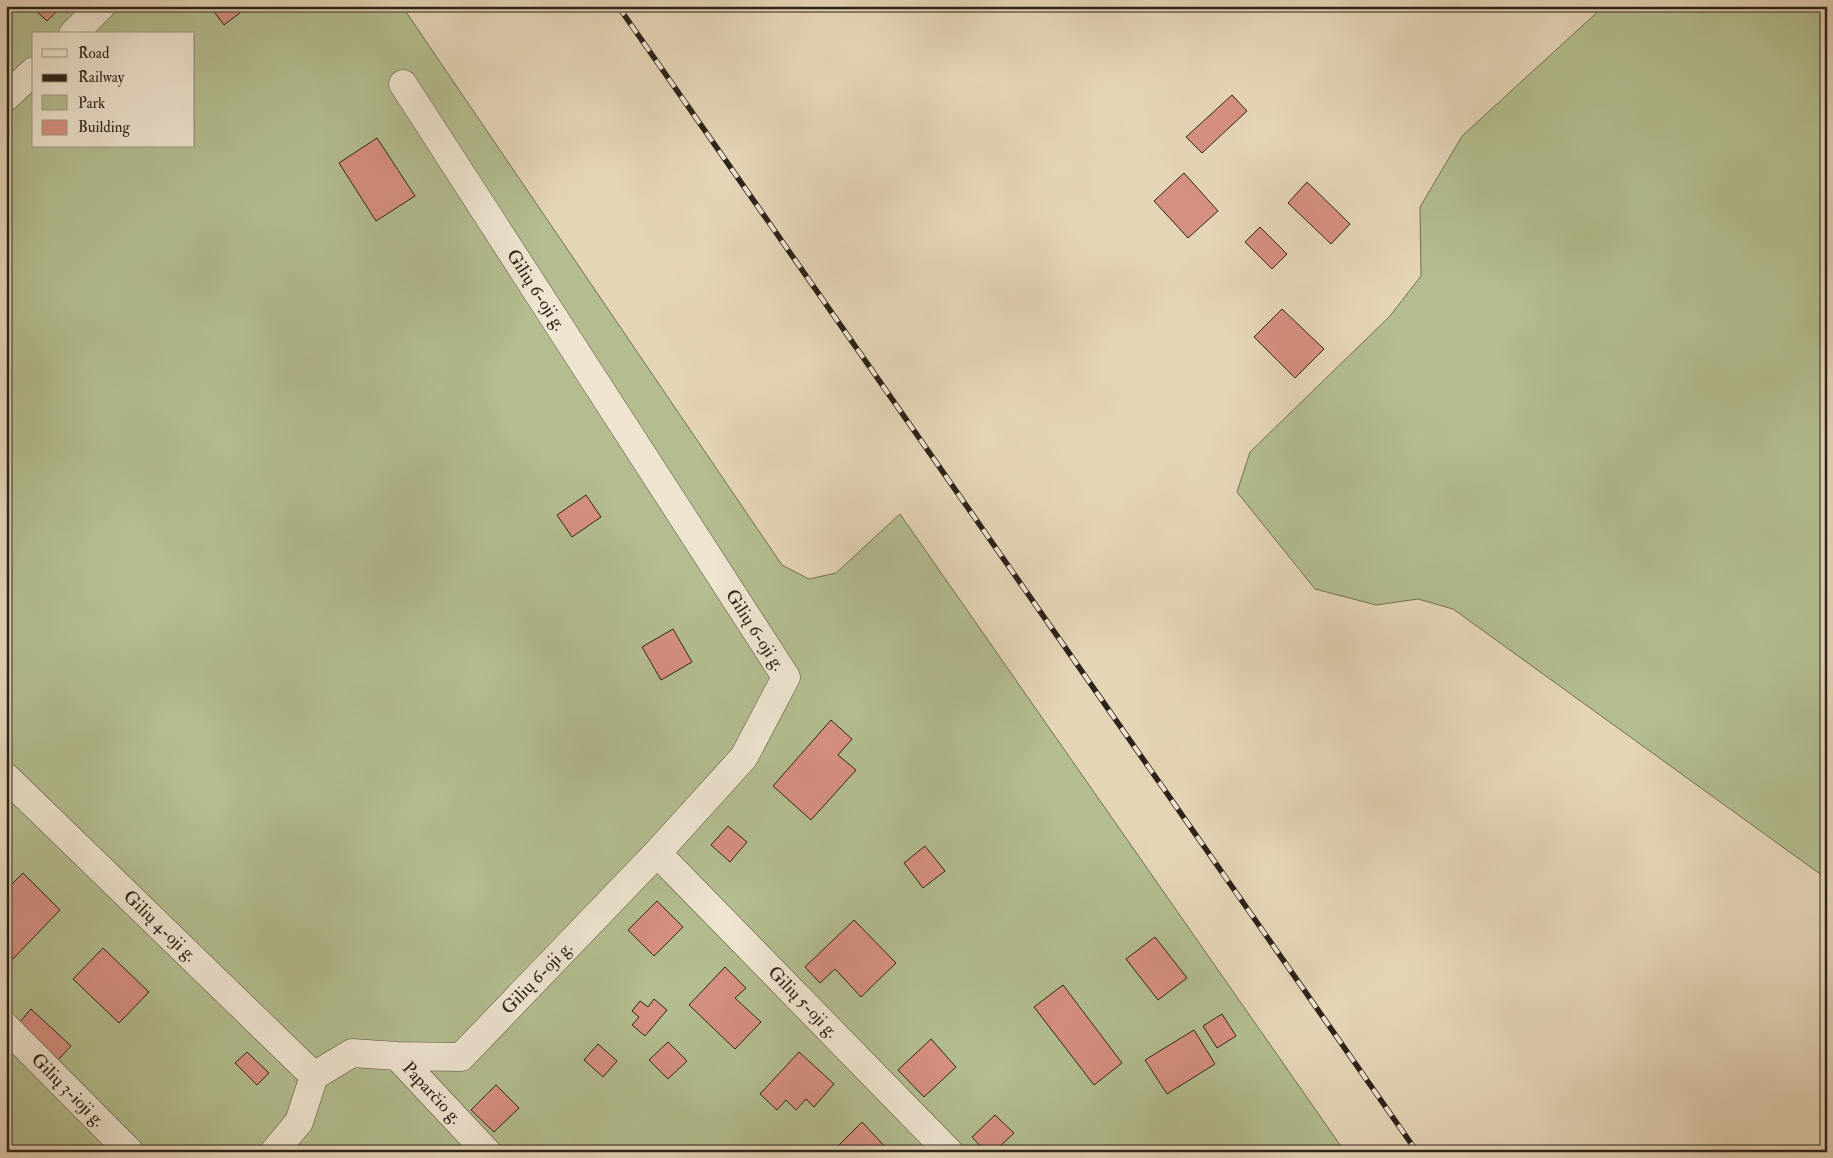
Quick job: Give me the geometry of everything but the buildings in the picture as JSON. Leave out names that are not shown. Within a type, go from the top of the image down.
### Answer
[{"type":"street","points":[[75,32],[101,6]]},
{"type":"street","points":[[6,98],[32,73]]},
{"type":"street","name":"Gilių 6-oji g.","points":[[314,1076],[352,1053],[461,1057],[657,853],[744,757],[786,677],[403,84]]},
{"type":"street","name":"Gilių 4-oji g.","points":[[6,777],[314,1076]]},
{"type":"street","name":"Gilių 5-oji g.","points":[[657,853],[949,1152]]},
{"type":"street","name":"Gilių 3-ioji g.","points":[[6,1027],[130,1152]]},
{"type":"street","name":"Paparčio g.","points":[[398,1056],[487,1152]]},
{"type":"street","points":[[274,1152],[299,1122],[314,1076]]},
{"type":"green space","points":[[6,6],[402,6],[782,565],[809,579],[836,573],[900,514],[1345,1152],[6,1152]]},
{"type":"green space","points":[[1604,6],[1827,6],[1827,879],[1453,609],[1418,599],[1376,605],[1315,589],[1237,492],[1250,452],[1390,316],[1421,276],[1420,207],[1462,136]]},
{"type":"railway","points":[[618,6],[1417,1152]]}]
